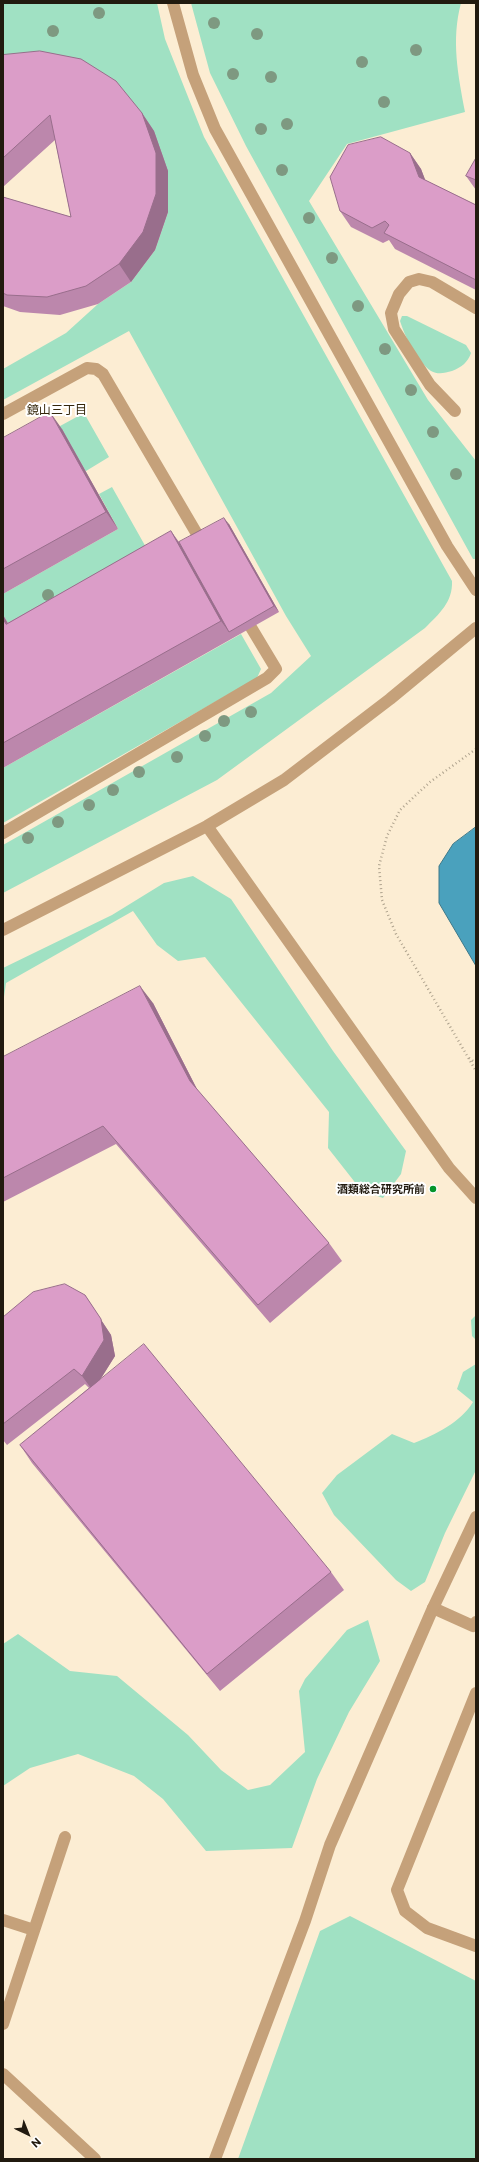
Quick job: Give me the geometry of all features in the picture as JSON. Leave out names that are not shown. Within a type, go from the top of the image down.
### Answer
[{"type":"street","points":[[173,3],[193,75],[215,129],[447,546],[476,590]]},
{"type":"street","points":[[455,411],[430,385],[394,329],[391,313],[399,294],[409,282],[419,278],[432,282],[476,308]]},
{"type":"street","points":[[3,414],[87,368],[96,369],[103,374],[212,559]]},
{"type":"street","points":[[3,833],[267,678],[276,669],[236,600]]},
{"type":"street","points":[[3,930],[207,826],[284,780],[390,699],[476,628]]},
{"type":"street","points":[[207,826],[449,1168],[476,1198]]},
{"type":"street","points":[[215,2159],[305,1921],[330,1845],[433,1608],[476,1517]]},
{"type":"street","points":[[433,1608],[473,1626],[476,1622]]},
{"type":"street","points":[[476,1693],[397,1890],[405,1911],[427,1928],[476,1946]]},
{"type":"street","points":[[3,2024],[65,1837]]},
{"type":"street","points":[[3,1920],[34,1930]]},
{"type":"street","points":[[3,2074],[95,2159]]},
{"type":"path","points":[[476,749],[430,782],[400,810],[387,836],[378,866],[382,900],[396,934],[476,1071]]},
{"type":"path","points":[[467,1056],[476,1063]]},
{"type":"green space","points":[[3,3],[157,3],[165,39],[204,137],[452,581],[452,588],[448,601],[440,613],[425,628],[217,780],[3,893],[3,845],[271,693],[311,656],[286,616],[129,331],[3,400],[3,369],[66,333],[98,304],[131,282],[155,250],[168,212],[3,78]]},
{"type":"green space","points":[[191,3],[461,3],[456,30],[456,44],[458,71],[465,112],[347,144],[309,201],[428,400],[476,461],[476,559],[473,559],[246,146],[210,73]]},
{"type":"green space","points":[[402,316],[407,316],[466,345],[471,353],[466,362],[459,368],[452,371],[439,373],[431,371],[416,355],[408,341],[400,321]]},
{"type":"green space","points":[[84,413],[109,457],[86,471],[3,457]]},
{"type":"green space","points":[[112,487],[156,565],[18,642],[3,615],[3,594],[118,529],[99,494]]},
{"type":"green space","points":[[241,634],[261,669],[257,678],[3,823],[3,768]]},
{"type":"green space","points":[[193,876],[231,899],[333,1051],[406,1151],[401,1174],[383,1198],[361,1190],[328,1148],[329,1112],[205,957],[178,961],[157,945],[133,911],[6,983],[3,1004],[3,968],[112,915],[164,883]]},
{"type":"green space","points":[[476,1315],[476,1340],[472,1336],[471,1320]]},
{"type":"green space","points":[[476,1364],[476,1470],[445,1533],[425,1582],[411,1591],[396,1580],[334,1515],[322,1493],[337,1475],[392,1434],[414,1443],[439,1432],[455,1422],[473,1402],[457,1389],[463,1372]]},
{"type":"green space","points":[[368,1620],[380,1661],[349,1712],[317,1779],[292,1848],[206,1851],[163,1799],[134,1776],[78,1754],[30,1768],[3,1786],[3,1644],[18,1634],[70,1671],[117,1676],[188,1735],[221,1770],[248,1790],[270,1785],[305,1752],[299,1691],[305,1679],[347,1630]]},
{"type":"green space","points":[[350,1916],[476,1981],[476,2159],[238,2159],[320,1931]]},
{"type":"water","points":[[476,827],[476,966],[439,903],[439,866],[453,844]]},
{"type":"building","points":[[40,51],[81,59],[116,81],[142,113],[156,153],[156,194],[143,232],[119,264],[86,286],[47,297],[7,295],[3,293],[3,197],[71,217],[50,115],[3,158],[3,55]]},
{"type":"building","points":[[381,137],[410,153],[419,177],[476,205],[476,280],[384,233],[389,225],[385,221],[372,228],[340,211],[330,177],[348,145]]},
{"type":"building","points":[[476,158],[476,180],[466,176]]},
{"type":"building","points":[[50,412],[106,512],[3,569],[3,438]]},
{"type":"building","points":[[224,518],[274,606],[229,632],[179,542]]},
{"type":"building","points":[[171,531],[221,621],[3,743],[3,619],[6,624]]},
{"type":"building","points":[[140,986],[190,1081],[329,1243],[258,1305],[103,1126],[3,1178],[3,1057]]},
{"type":"building","points":[[65,1284],[85,1295],[101,1319],[104,1340],[82,1376],[74,1369],[3,1424],[3,1317],[33,1292]]},
{"type":"building","points":[[144,1344],[331,1572],[207,1674],[20,1445]]},
{"type":"place","name":"酒類総合研究所前","points":[[433,1189]]},
{"type":"district","name":"鏡山三丁目","points":[[57,410]]}]
